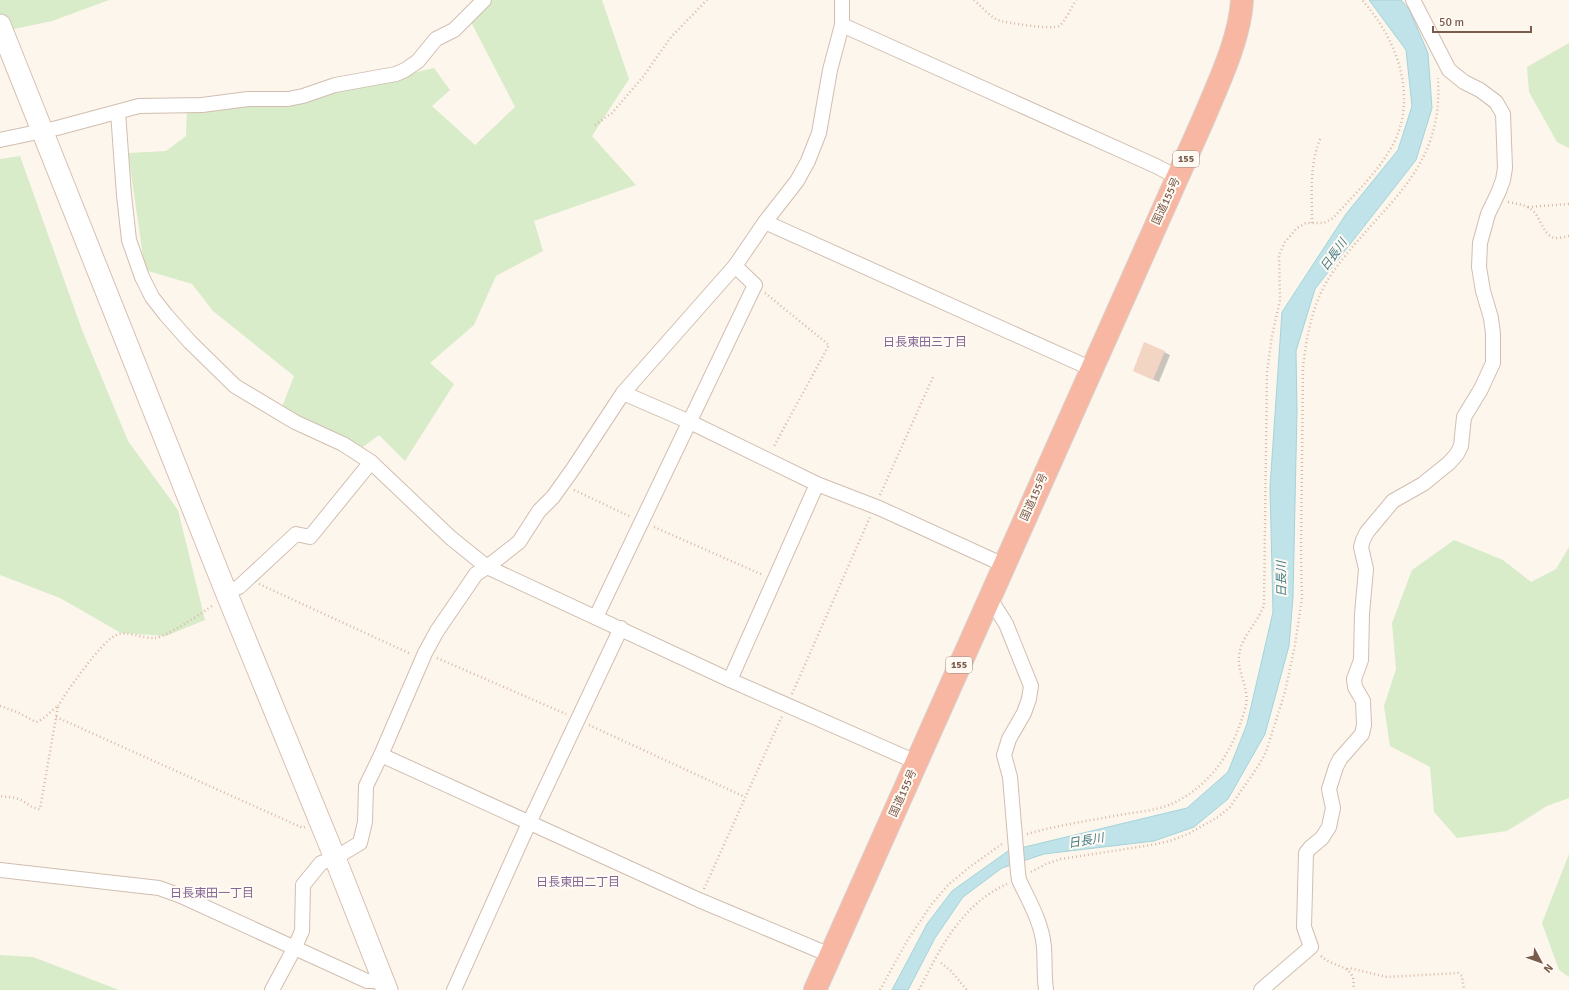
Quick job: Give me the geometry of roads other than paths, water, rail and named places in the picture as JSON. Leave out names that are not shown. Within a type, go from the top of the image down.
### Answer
[{"type":"highway","name":"国道155号","points":[[815,990],[1203,120],[1235,36],[1242,0]]},
{"type":"street","points":[[0,140],[139,106],[202,105],[248,99],[288,99],[303,96],[335,85],[396,74],[418,61],[436,39],[454,30],[484,0]]},
{"type":"street","points":[[272,990],[302,931],[303,885],[321,863],[335,858],[360,843],[365,822],[366,786],[437,631],[476,574],[519,542],[539,510],[553,497],[623,393],[735,266],[765,222],[796,181],[808,161],[819,133],[830,70],[842,25],[842,0]]},
{"type":"street","points":[[1261,990],[1311,947],[1304,927],[1306,853],[1322,838],[1329,827],[1333,808],[1329,789],[1336,767],[1340,759],[1362,734],[1364,725],[1364,701],[1355,687],[1354,679],[1361,660],[1362,614],[1366,569],[1361,546],[1366,532],[1393,501],[1423,484],[1449,463],[1457,454],[1461,446],[1464,417],[1481,389],[1493,363],[1493,334],[1491,318],[1483,291],[1479,267],[1480,243],[1483,227],[1499,191],[1505,168],[1503,114],[1496,102],[1480,90],[1464,82],[1449,70],[1413,0]]},
{"type":"street","points":[[0,25],[227,595],[335,858],[385,986]]},
{"type":"street","points":[[842,25],[1156,166],[1177,177]]},
{"type":"street","points":[[118,112],[129,240],[142,277],[152,297],[166,315],[190,342],[235,386],[295,422],[343,444],[371,462],[451,538],[487,567],[730,680],[916,762]]},
{"type":"street","points":[[765,222],[1092,369]]},
{"type":"street","points":[[596,617],[755,285],[735,266]]},
{"type":"street","points":[[623,393],[690,422],[817,484],[875,507],[1004,565]]},
{"type":"street","points":[[227,595],[239,587],[296,534],[310,537],[371,462]]},
{"type":"street","points":[[730,680],[817,484]]},
{"type":"street","points":[[989,597],[1006,624],[1031,686],[1029,699],[1024,713],[1008,739],[1004,755],[1010,777],[1018,876],[1040,928],[1044,947],[1044,977],[1046,990]]},
{"type":"street","points":[[454,990],[529,823],[621,628]]},
{"type":"street","points":[[381,755],[714,907],[830,955]]},
{"type":"street","points":[[0,870],[159,888],[192,901],[294,949],[367,981],[385,986]]},
{"type":"water","name":"日長川","points":[[1369,0],[1401,0],[1409,9],[1428,53],[1432,108],[1416,160],[1315,289],[1296,351],[1297,410],[1293,597],[1289,646],[1265,734],[1228,799],[1194,827],[1154,841],[1044,854],[1002,868],[963,897],[935,938],[908,990],[892,990],[927,924],[952,891],[1008,851],[1187,808],[1228,772],[1247,724],[1273,612],[1270,487],[1282,312],[1346,214],[1398,150],[1412,106],[1406,50]]},
{"type":"district","name":"日長東田三丁目","points":[[925,342]]},
{"type":"district","name":"日長東田二丁目","points":[[578,882]]},
{"type":"district","name":"日長東田一丁目","points":[[212,893]]}]
